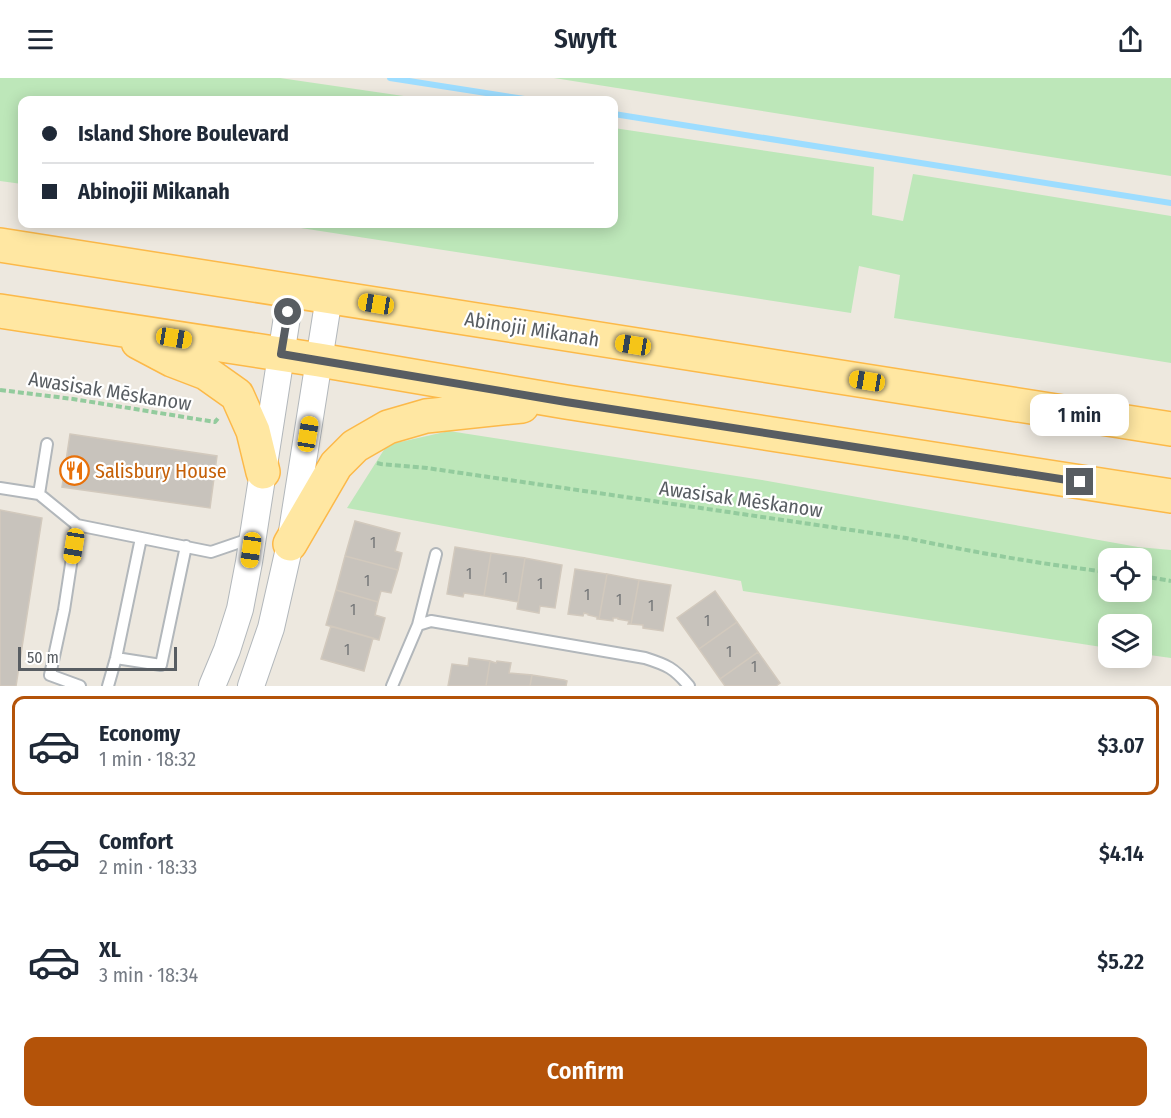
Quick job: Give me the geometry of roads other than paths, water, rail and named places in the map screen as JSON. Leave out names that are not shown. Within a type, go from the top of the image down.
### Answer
[{"type":"main road","name":"Abinojii Mikanah","points":[[0,245],[1171,429]]},
{"type":"main road","points":[[0,311],[1171,496]]},
{"type":"main road","points":[[109,328],[172,360],[206,374],[237,395],[252,431],[263,472]]},
{"type":"main road","points":[[290,544],[336,465],[355,446],[388,427],[426,416],[566,402]]},
{"type":"street","points":[[212,686],[240,609],[291,291]]},
{"type":"street","points":[[251,686],[271,628],[290,544],[329,297]]},
{"type":"lane","points":[[39,494],[47,444]]},
{"type":"lane","points":[[0,488],[39,494],[77,525],[211,552],[252,538]]},
{"type":"lane","points":[[77,525],[64,610],[49,680],[80,686]]},
{"type":"lane","points":[[108,686],[141,538]]},
{"type":"lane","points":[[116,658],[161,665],[186,546]]},
{"type":"lane","points":[[392,686],[418,625],[436,554]]},
{"type":"lane","points":[[418,625],[431,621],[645,658],[662,663],[678,672],[689,686]]},
{"type":"waterway","points":[[390,78],[505,96]]},
{"type":"waterway","points":[[618,115],[1171,203]]},
{"type":"place","name":"Salisbury House","points":[[74,471]]}]
